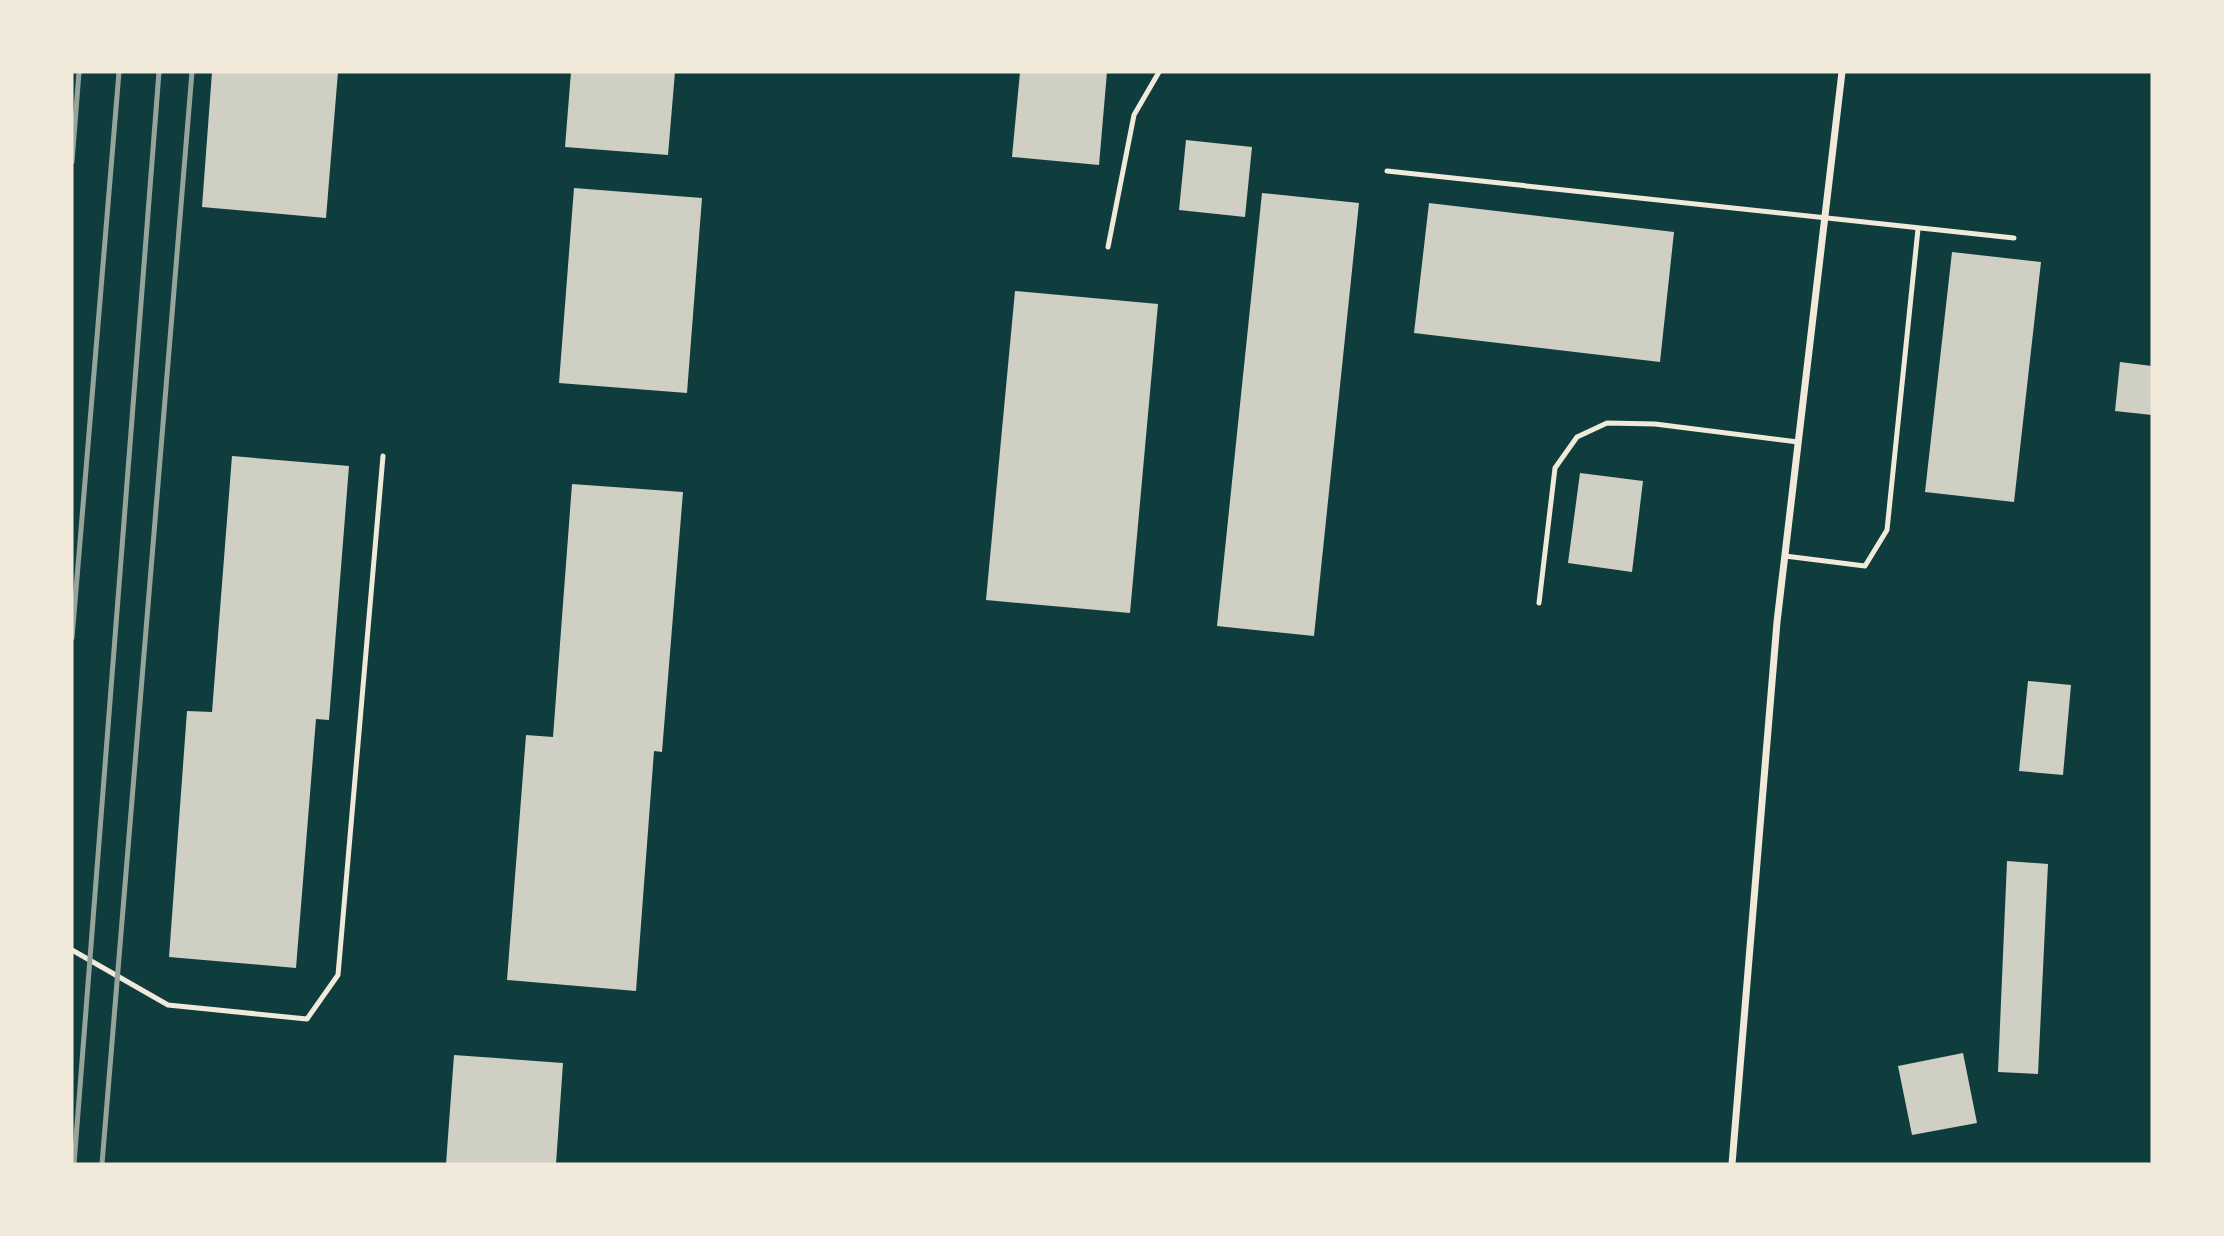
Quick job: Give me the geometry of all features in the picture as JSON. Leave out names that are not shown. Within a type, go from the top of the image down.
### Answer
[{"type":"street","points":[[1732,1164],[1776,636],[1842,72]]},
{"type":"lane","points":[[1108,247],[1134,115],[1158,72]]},
{"type":"lane","points":[[1387,171],[2014,238]]},
{"type":"lane","points":[[1785,556],[1865,566],[1887,530],[1918,229]]},
{"type":"lane","points":[[1539,603],[1555,468],[1577,437],[1607,423],[1655,424],[1798,442]]},
{"type":"lane","points":[[72,950],[168,1005],[295,1017],[307,1018],[338,975],[383,456]]},
{"type":"building","points":[[212,72],[338,72],[326,218],[202,207]]},
{"type":"building","points":[[571,72],[675,72],[668,155],[565,147]]},
{"type":"building","points":[[1020,72],[1107,72],[1099,165],[1012,157]]},
{"type":"building","points":[[1186,140],[1252,147],[1245,217],[1179,210]]},
{"type":"building","points":[[574,188],[702,198],[687,393],[559,383]]},
{"type":"building","points":[[1262,193],[1359,203],[1314,636],[1217,626]]},
{"type":"building","points":[[1429,203],[1674,232],[1660,362],[1414,333]]},
{"type":"building","points":[[1952,252],[2041,262],[2014,502],[1925,492]]},
{"type":"building","points":[[1015,291],[1158,304],[1130,613],[986,600]]},
{"type":"building","points":[[2120,362],[2152,366],[2152,415],[2115,411]]},
{"type":"building","points":[[232,456],[349,466],[329,720],[316,719],[296,968],[169,957],[187,711],[212,712]]},
{"type":"building","points":[[1580,473],[1643,481],[1632,572],[1568,563]]},
{"type":"building","points":[[572,484],[683,492],[662,752],[654,751],[636,991],[507,980],[526,735],[553,737]]},
{"type":"building","points":[[2028,681],[2071,685],[2063,775],[2019,771]]},
{"type":"building","points":[[2007,861],[2048,864],[2038,1074],[1998,1072]]},
{"type":"building","points":[[1963,1053],[1977,1123],[1912,1135],[1898,1066]]},
{"type":"building","points":[[454,1055],[563,1063],[556,1164],[446,1164]]},
{"type":"railway","points":[[72,162],[79,72]]},
{"type":"railway","points":[[72,638],[119,72]]},
{"type":"railway","points":[[74,1164],[159,72]]},
{"type":"railway","points":[[102,1164],[192,72]]}]
